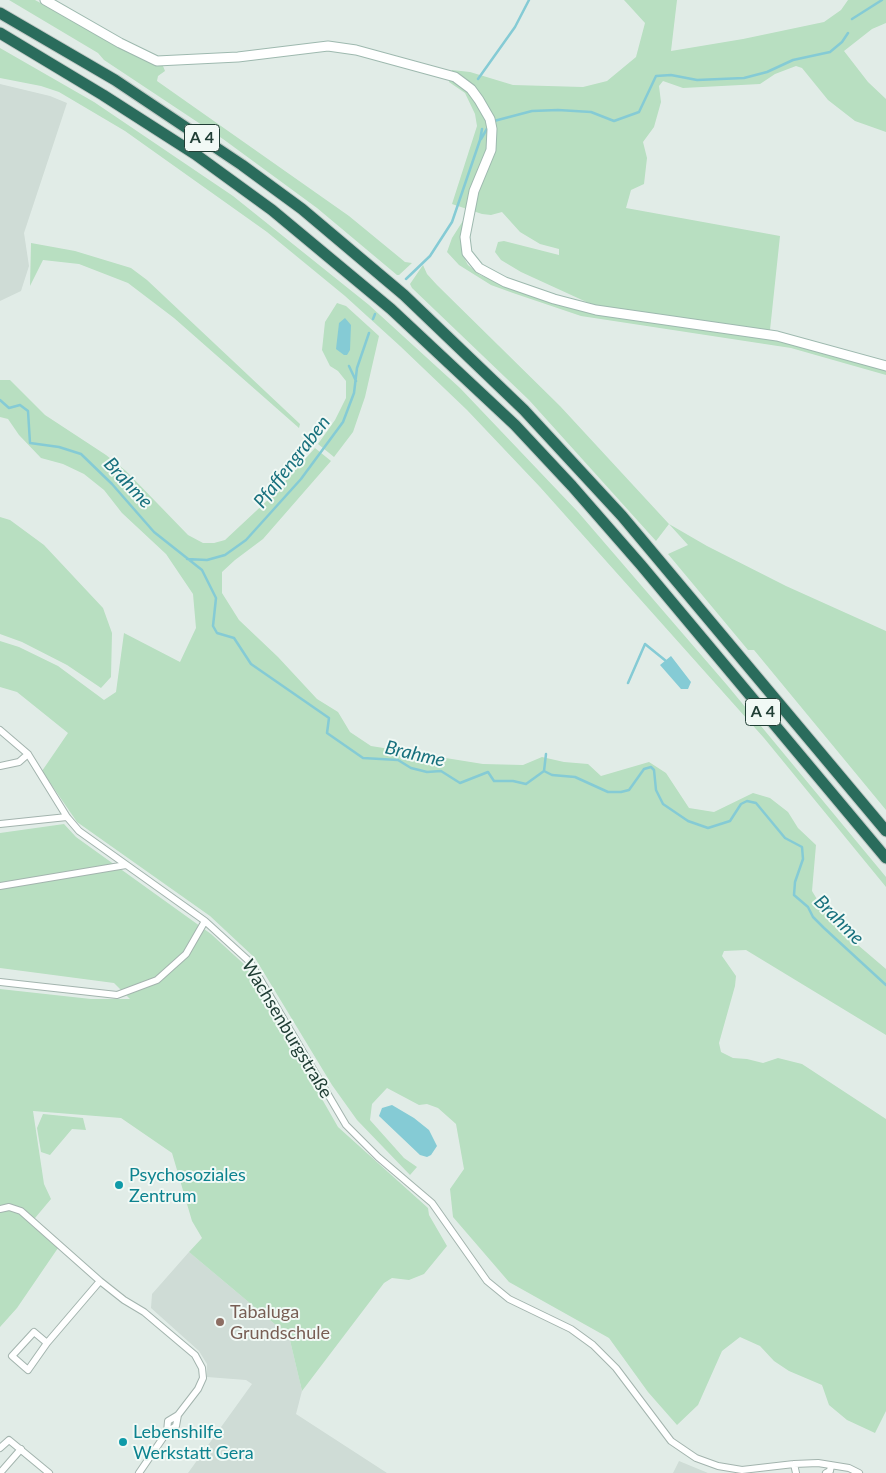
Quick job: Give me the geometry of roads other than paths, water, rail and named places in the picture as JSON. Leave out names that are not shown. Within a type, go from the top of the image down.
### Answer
[{"type":"highway","name":"A 4","points":[[0,13],[64,48],[186,126],[302,209],[404,295],[524,410],[646,544],[886,831]]},
{"type":"highway","name":"A 4","points":[[0,33],[103,95],[195,154],[272,210],[391,309],[515,425],[627,549],[886,858]]},
{"type":"street","points":[[45,0],[59,4],[120,43],[157,61],[229,58],[328,46],[356,50],[455,77],[471,89],[479,100],[490,119],[492,129],[491,150],[474,191],[466,237],[467,253],[479,268],[505,282],[554,300],[596,310],[777,336],[886,366]]},
{"type":"street","name":"Wachsenburgstraße","points":[[0,730],[28,754],[67,817],[79,830],[205,921],[250,962],[346,1125],[378,1157],[432,1203],[487,1281],[509,1299],[571,1329],[593,1345],[616,1368],[671,1441],[696,1458],[718,1466],[742,1470],[794,1464],[831,1465],[849,1468],[859,1473]]},
{"type":"street","points":[[0,766],[19,762],[28,754]]},
{"type":"street","points":[[0,824],[67,817]]},
{"type":"street","points":[[0,886],[126,865]]},
{"type":"street","points":[[0,982],[117,995],[157,980],[186,954],[205,921]]},
{"type":"street","points":[[0,1209],[9,1207],[21,1211],[100,1281],[124,1300],[144,1312],[195,1355],[202,1368],[203,1378],[198,1389],[178,1415],[176,1426],[167,1432],[139,1473]]},
{"type":"street","points":[[47,1343],[34,1332],[12,1356],[28,1370],[47,1343],[100,1281]]},
{"type":"street","points":[[0,1448],[10,1440],[49,1473]]},
{"type":"street","points":[[0,1473],[21,1449]]},
{"type":"street","points":[[794,1464],[796,1473]]},
{"type":"street","points":[[826,1473],[830,1471],[831,1465]]},
{"type":"water","points":[[345,318],[351,325],[350,350],[347,355],[336,349],[339,323]]},
{"type":"water","points":[[671,656],[691,682],[688,689],[681,689],[660,665]]},
{"type":"water","points":[[392,1105],[414,1118],[429,1130],[437,1146],[431,1155],[427,1157],[420,1155],[379,1116],[382,1108]]},
{"type":"waterway","name":"Pfaffengraben","points":[[478,79],[515,27],[529,0]]},
{"type":"waterway","points":[[852,19],[882,0]]},
{"type":"waterway","points":[[494,121],[532,111],[558,110],[591,112],[614,121],[639,112],[656,76],[671,75],[697,80],[744,78],[767,72],[793,60],[830,52],[842,42],[848,33]]},
{"type":"waterway","name":"Pfaffengraben","points":[[481,139],[488,127]]},
{"type":"waterway","name":"Pfaffengraben","points":[[406,279],[430,256],[452,222],[482,129]]},
{"type":"waterway","name":"Pfaffengraben","points":[[373,319],[375,314]]},
{"type":"waterway","name":"Pfaffengraben","points":[[187,559],[207,560],[225,555],[246,540],[301,479],[343,422],[354,393],[357,368],[369,333]]},
{"type":"waterway","name":"Pfaffengraben","points":[[349,366],[356,381]]},
{"type":"waterway","name":"Brahme","points":[[0,400],[9,408],[20,405],[28,411],[30,443],[59,447],[81,454],[112,484],[154,532],[202,570],[216,598],[213,626],[217,633],[234,638],[251,664],[329,718],[327,733],[363,758],[398,760],[411,768],[427,772],[441,771],[460,783],[488,772],[494,781],[513,781],[526,784],[544,771],[552,775],[575,777],[608,792],[629,790],[644,769],[651,767],[654,770],[656,790],[663,804],[688,821],[708,828],[730,821],[741,804],[747,801],[756,803],[785,838],[802,847],[803,859],[795,882],[794,895],[808,907],[813,917],[824,928],[886,985]]},
{"type":"waterway","points":[[628,683],[645,644],[666,661]]},
{"type":"waterway","points":[[544,771],[546,754]]},
{"type":"place","name":"Psychosoziales Zentrum","points":[[119,1185]]},
{"type":"place","name":"Tabaluga Grundschule","points":[[220,1322]]},
{"type":"place","name":"Lebenshilfe Werkstatt Gera","points":[[123,1442]]}]
